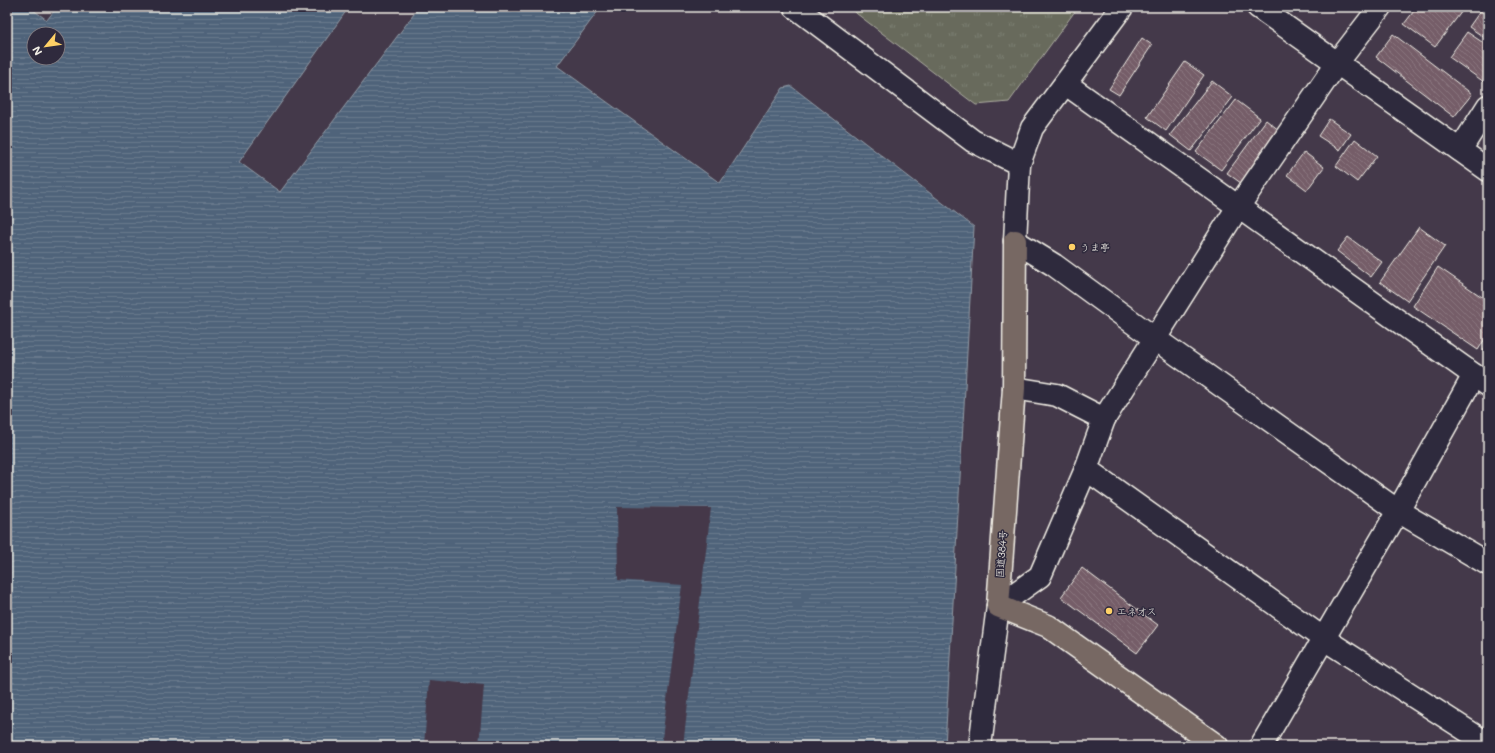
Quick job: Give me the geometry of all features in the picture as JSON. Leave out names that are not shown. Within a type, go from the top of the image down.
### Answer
[{"type":"highway","name":"国道384号","points":[[998,606],[1014,388],[1015,241]]},
{"type":"highway","points":[[998,606],[1048,626],[1217,746]]},
{"type":"street","points":[[795,7],[973,141],[1019,164]]},
{"type":"street","points":[[1122,7],[1032,128],[1019,164],[1015,241],[1054,265],[1154,338],[1398,511],[1488,564]]},
{"type":"street","points":[[1258,7],[1488,170]]},
{"type":"street","points":[[980,746],[998,606],[1040,576],[1086,469],[1104,419],[1238,207],[1337,63],[1380,7]]},
{"type":"street","points":[[1066,84],[1481,380],[1398,511],[1261,746]]},
{"type":"street","points":[[1460,150],[1488,106]]},
{"type":"street","points":[[1014,388],[1057,395],[1104,419]]},
{"type":"street","points":[[1086,469],[1324,639],[1488,744]]},
{"type":"green space","points":[[848,7],[1078,7],[1009,102],[976,105]]},
{"type":"water","points":[[7,7],[29,7],[47,20],[57,7],[349,7],[239,162],[280,192],[417,10],[413,7],[601,7],[557,66],[720,183],[783,88],[791,86],[974,227],[945,746],[7,746]]},
{"type":"pier","points":[[617,507],[711,508],[683,746],[661,746],[682,585],[618,580]]},
{"type":"pier","points":[[429,680],[484,685],[479,746],[424,746]]},
{"type":"building","points":[[1417,7],[1465,7],[1435,47],[1404,24]]},
{"type":"building","points":[[1483,7],[1488,9],[1488,40],[1469,27]]},
{"type":"building","points":[[1467,32],[1488,46],[1488,76],[1484,82],[1449,57]]},
{"type":"building","points":[[1393,34],[1472,94],[1454,117],[1376,57]]},
{"type":"building","points":[[1142,38],[1152,45],[1119,95],[1109,89]]},
{"type":"building","points":[[1185,62],[1204,75],[1166,131],[1147,117]]},
{"type":"building","points":[[1212,81],[1233,97],[1191,151],[1170,135]]},
{"type":"building","points":[[1236,100],[1260,118],[1221,170],[1196,152]]},
{"type":"building","points":[[1329,119],[1351,134],[1340,150],[1318,136]]},
{"type":"building","points":[[1266,120],[1284,134],[1245,186],[1227,173]]},
{"type":"building","points":[[1355,139],[1377,156],[1357,182],[1336,166]]},
{"type":"building","points":[[1304,152],[1324,167],[1307,190],[1287,175]]},
{"type":"building","points":[[1419,227],[1445,246],[1407,301],[1380,282]]},
{"type":"building","points":[[1348,237],[1382,262],[1371,277],[1337,251]]},
{"type":"building","points":[[1438,267],[1488,301],[1488,334],[1478,350],[1413,306]]},
{"type":"building","points":[[1488,344],[1488,354],[1483,351]]},
{"type":"building","name":"エネオス","points":[[1082,568],[1158,625],[1137,653],[1061,597]]},
{"type":"place","name":"うま亭","points":[[1072,247]]},
{"type":"place","name":"エネオス","points":[[1109,611]]}]
